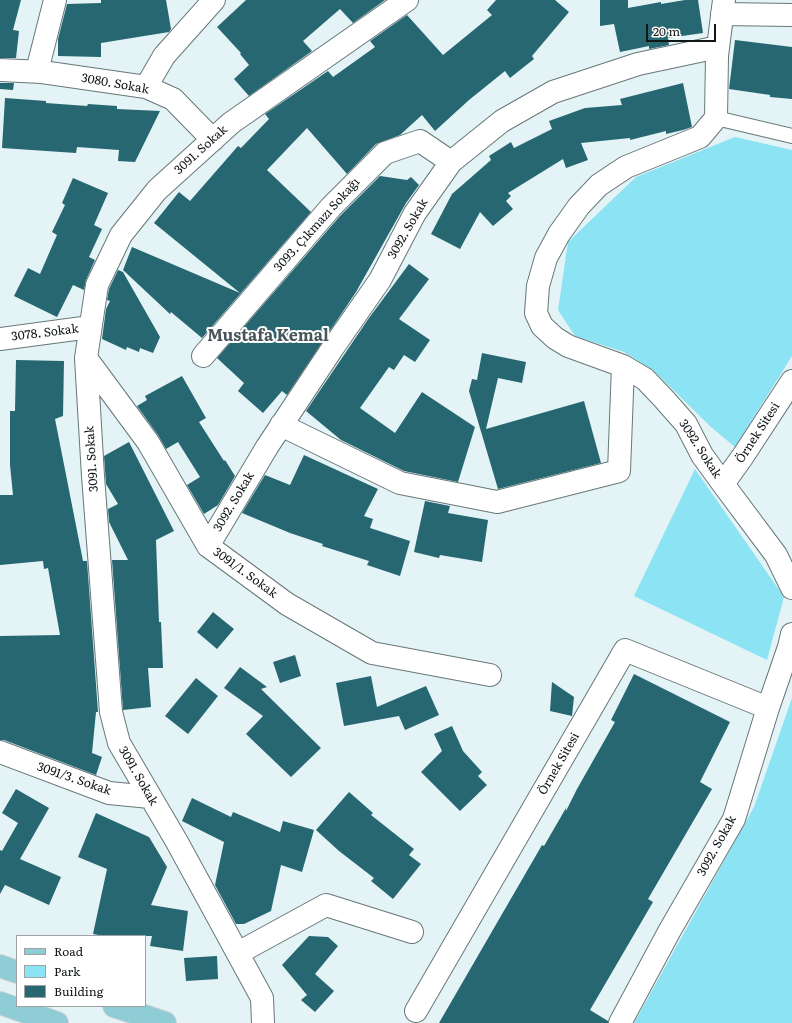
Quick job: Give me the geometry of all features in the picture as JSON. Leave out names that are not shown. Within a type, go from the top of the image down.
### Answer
[{"type":"main road","points":[[0,966],[16,972]]},
{"type":"main road","points":[[0,1003],[56,1023]]},
{"type":"main road","points":[[117,1007],[165,1023]]},
{"type":"street","points":[[37,71],[55,0]]},
{"type":"street","points":[[146,87],[164,56],[214,0]]},
{"type":"street","name":"3091. Sokak","points":[[263,1023],[262,998],[119,743],[111,712],[93,476],[86,358],[90,327],[97,285],[121,235],[157,190],[231,123],[406,0]]},
{"type":"street","points":[[716,118],[718,47],[723,7],[792,15]]},
{"type":"street","name":"3092. Sokak","points":[[208,546],[281,426],[380,280],[416,213],[451,162],[502,121],[553,92],[638,64],[718,47]]},
{"type":"street","name":"3080. Sokak","points":[[0,70],[37,71],[146,87],[173,99],[213,140]]},
{"type":"street","name":"3092. Sokak","points":[[716,118],[700,138],[626,167],[599,185],[579,206],[559,234],[546,258],[538,286],[536,313],[542,326],[555,338],[568,346],[623,366],[645,379],[686,424],[702,455],[776,555],[792,588]]},
{"type":"street","name":"3093. Çıkmazı Sokağı","points":[[203,356],[331,207],[385,153],[420,141],[451,162]]},
{"type":"street","name":"3078. Sokak","points":[[0,339],[90,327]]},
{"type":"street","name":"3091/1. Sokak","points":[[86,358],[148,442],[208,546],[287,604],[372,653],[490,675]]},
{"type":"street","points":[[281,426],[400,483],[496,502],[619,470],[623,366]]},
{"type":"street","name":"Örnek Sitesi","points":[[723,484],[792,381]]},
{"type":"street","name":"3092. Sokak","points":[[620,1023],[670,930],[734,819],[792,634]]},
{"type":"street","name":"Örnek Sitesi","points":[[416,1011],[625,650],[768,708]]},
{"type":"street","name":"3091/3. Sokak","points":[[0,752],[109,793],[150,797]]},
{"type":"street","points":[[238,953],[326,905],[412,932]]},
{"type":"lane","points":[[716,118],[792,136]]},
{"type":"green space","points":[[735,137],[792,150],[792,356],[735,447],[711,427],[654,371],[624,352],[575,336],[558,310],[568,242],[636,177]]},
{"type":"green space","points":[[695,469],[784,597],[767,660],[634,596]]},
{"type":"green space","points":[[792,698],[792,1023],[634,1023],[754,807]]},
{"type":"building","points":[[0,0],[21,0],[13,30],[19,31],[16,58],[0,58]]},
{"type":"building","points":[[101,0],[166,0],[171,29],[169,32],[101,43],[101,57],[58,56],[58,39],[67,4],[101,3]]},
{"type":"building","points":[[246,0],[385,0],[353,23],[340,9],[303,41],[312,51],[249,96],[234,79],[249,65],[240,54],[241,53],[217,27]]},
{"type":"building","points":[[496,0],[555,0],[569,12],[532,56],[534,59],[510,78],[505,71],[469,100],[435,131],[422,115],[400,135],[376,144],[347,174],[307,128],[267,170],[311,212],[202,338],[171,312],[170,314],[123,270],[132,247],[240,293],[154,223],[179,192],[190,201],[238,146],[241,148],[269,119],[265,114],[328,71],[333,77],[375,47],[370,41],[407,15],[443,55],[492,15],[487,10]]},
{"type":"building","points":[[600,0],[628,0],[628,8],[661,2],[661,4],[685,0],[698,0],[703,33],[668,38],[669,45],[649,49],[649,46],[620,52],[614,24],[600,26]]},
{"type":"building","points":[[735,40],[792,47],[792,99],[770,97],[770,95],[729,89]]},
{"type":"building","points":[[0,83],[14,83],[13,90],[0,89]]},
{"type":"building","points":[[683,83],[692,127],[666,134],[666,131],[630,140],[630,138],[581,143],[588,160],[566,168],[563,159],[508,193],[511,196],[506,201],[513,209],[493,226],[480,212],[460,249],[431,234],[452,194],[491,160],[489,156],[511,142],[514,148],[552,129],[549,121],[585,108],[622,105],[620,99]]},
{"type":"building","points":[[5,98],[87,106],[88,104],[117,106],[117,109],[160,111],[135,162],[118,161],[119,150],[77,147],[76,153],[2,148]]},
{"type":"building","points":[[380,176],[407,180],[411,177],[419,185],[406,203],[356,292],[287,395],[282,391],[263,413],[238,391],[244,383],[217,358],[340,216]]},
{"type":"building","points":[[73,178],[108,193],[94,225],[102,229],[89,257],[95,260],[86,280],[84,290],[73,285],[57,317],[14,296],[28,268],[40,274],[57,235],[52,232],[65,205],[62,203]]},
{"type":"building","points":[[409,264],[429,279],[399,319],[430,340],[415,362],[404,355],[394,370],[389,367],[360,408],[395,433],[422,392],[475,427],[458,482],[404,471],[341,440],[306,411],[369,318]]},
{"type":"building","points":[[118,270],[123,272],[160,337],[153,353],[140,348],[139,352],[127,347],[126,350],[102,339],[106,309],[110,301],[107,300],[109,289]]},
{"type":"building","points":[[482,353],[526,362],[522,383],[498,378],[486,429],[584,401],[601,463],[498,489],[469,391],[472,379],[477,380]]},
{"type":"building","points":[[16,360],[64,361],[63,416],[55,419],[83,561],[87,561],[98,712],[96,712],[92,753],[102,757],[96,775],[4,740],[0,740],[0,636],[60,635],[48,568],[44,569],[43,561],[0,565],[0,495],[13,495],[10,465],[10,411],[15,411]]},
{"type":"building","points":[[182,376],[206,418],[199,422],[235,476],[218,505],[204,514],[187,485],[200,477],[178,442],[166,449],[137,406],[147,400],[145,396]]},
{"type":"building","points":[[129,442],[174,531],[156,540],[159,622],[161,622],[163,668],[148,668],[151,707],[123,710],[112,560],[128,560],[109,522],[108,509],[118,504],[106,484],[104,456]]},
{"type":"building","points":[[304,455],[378,489],[364,516],[373,519],[370,528],[410,541],[400,576],[367,565],[369,561],[322,546],[323,544],[290,533],[242,513],[265,475],[290,485]]},
{"type":"building","points":[[425,501],[450,506],[448,513],[488,520],[482,562],[440,555],[439,558],[414,552]]},
{"type":"building","points":[[213,612],[234,629],[217,649],[197,632]]},
{"type":"building","points":[[295,655],[301,676],[280,683],[273,662]]},
{"type":"building","points":[[240,667],[267,687],[261,689],[321,748],[291,777],[246,734],[263,716],[224,688]]},
{"type":"building","points":[[634,674],[730,722],[700,782],[712,789],[648,899],[653,902],[590,1010],[608,1021],[608,1023],[439,1023],[542,845],[544,846],[566,808],[566,811],[615,722],[611,720]]},
{"type":"building","points":[[371,676],[377,707],[426,686],[439,715],[405,730],[399,716],[344,726],[336,683]]},
{"type":"building","points":[[196,678],[218,696],[188,734],[165,716]]},
{"type":"building","points":[[552,682],[574,697],[572,716],[550,711]]},
{"type":"building","points":[[452,726],[463,751],[482,772],[478,776],[487,785],[460,811],[421,772],[442,751],[434,734]]},
{"type":"building","points":[[16,789],[49,808],[20,859],[61,877],[49,905],[5,885],[0,894],[0,850],[2,851],[18,823],[2,813]]},
{"type":"building","points":[[349,792],[373,813],[371,815],[414,849],[409,855],[421,864],[393,899],[371,881],[374,878],[339,851],[316,830]]},
{"type":"building","points":[[192,798],[231,817],[233,812],[280,832],[283,821],[314,830],[302,872],[281,865],[271,911],[244,924],[236,924],[215,885],[224,842],[182,821]]},
{"type":"building","points":[[96,813],[149,837],[167,867],[151,905],[188,911],[183,951],[150,946],[152,936],[93,934],[107,869],[78,857]]},
{"type":"building","points":[[309,936],[328,937],[338,946],[315,974],[334,991],[315,1012],[301,1000],[307,995],[282,965]]},
{"type":"building","points":[[217,956],[218,979],[186,981],[184,958]]},
{"type":"district","name":"Mustafa Kemal","points":[[268,336]]}]
